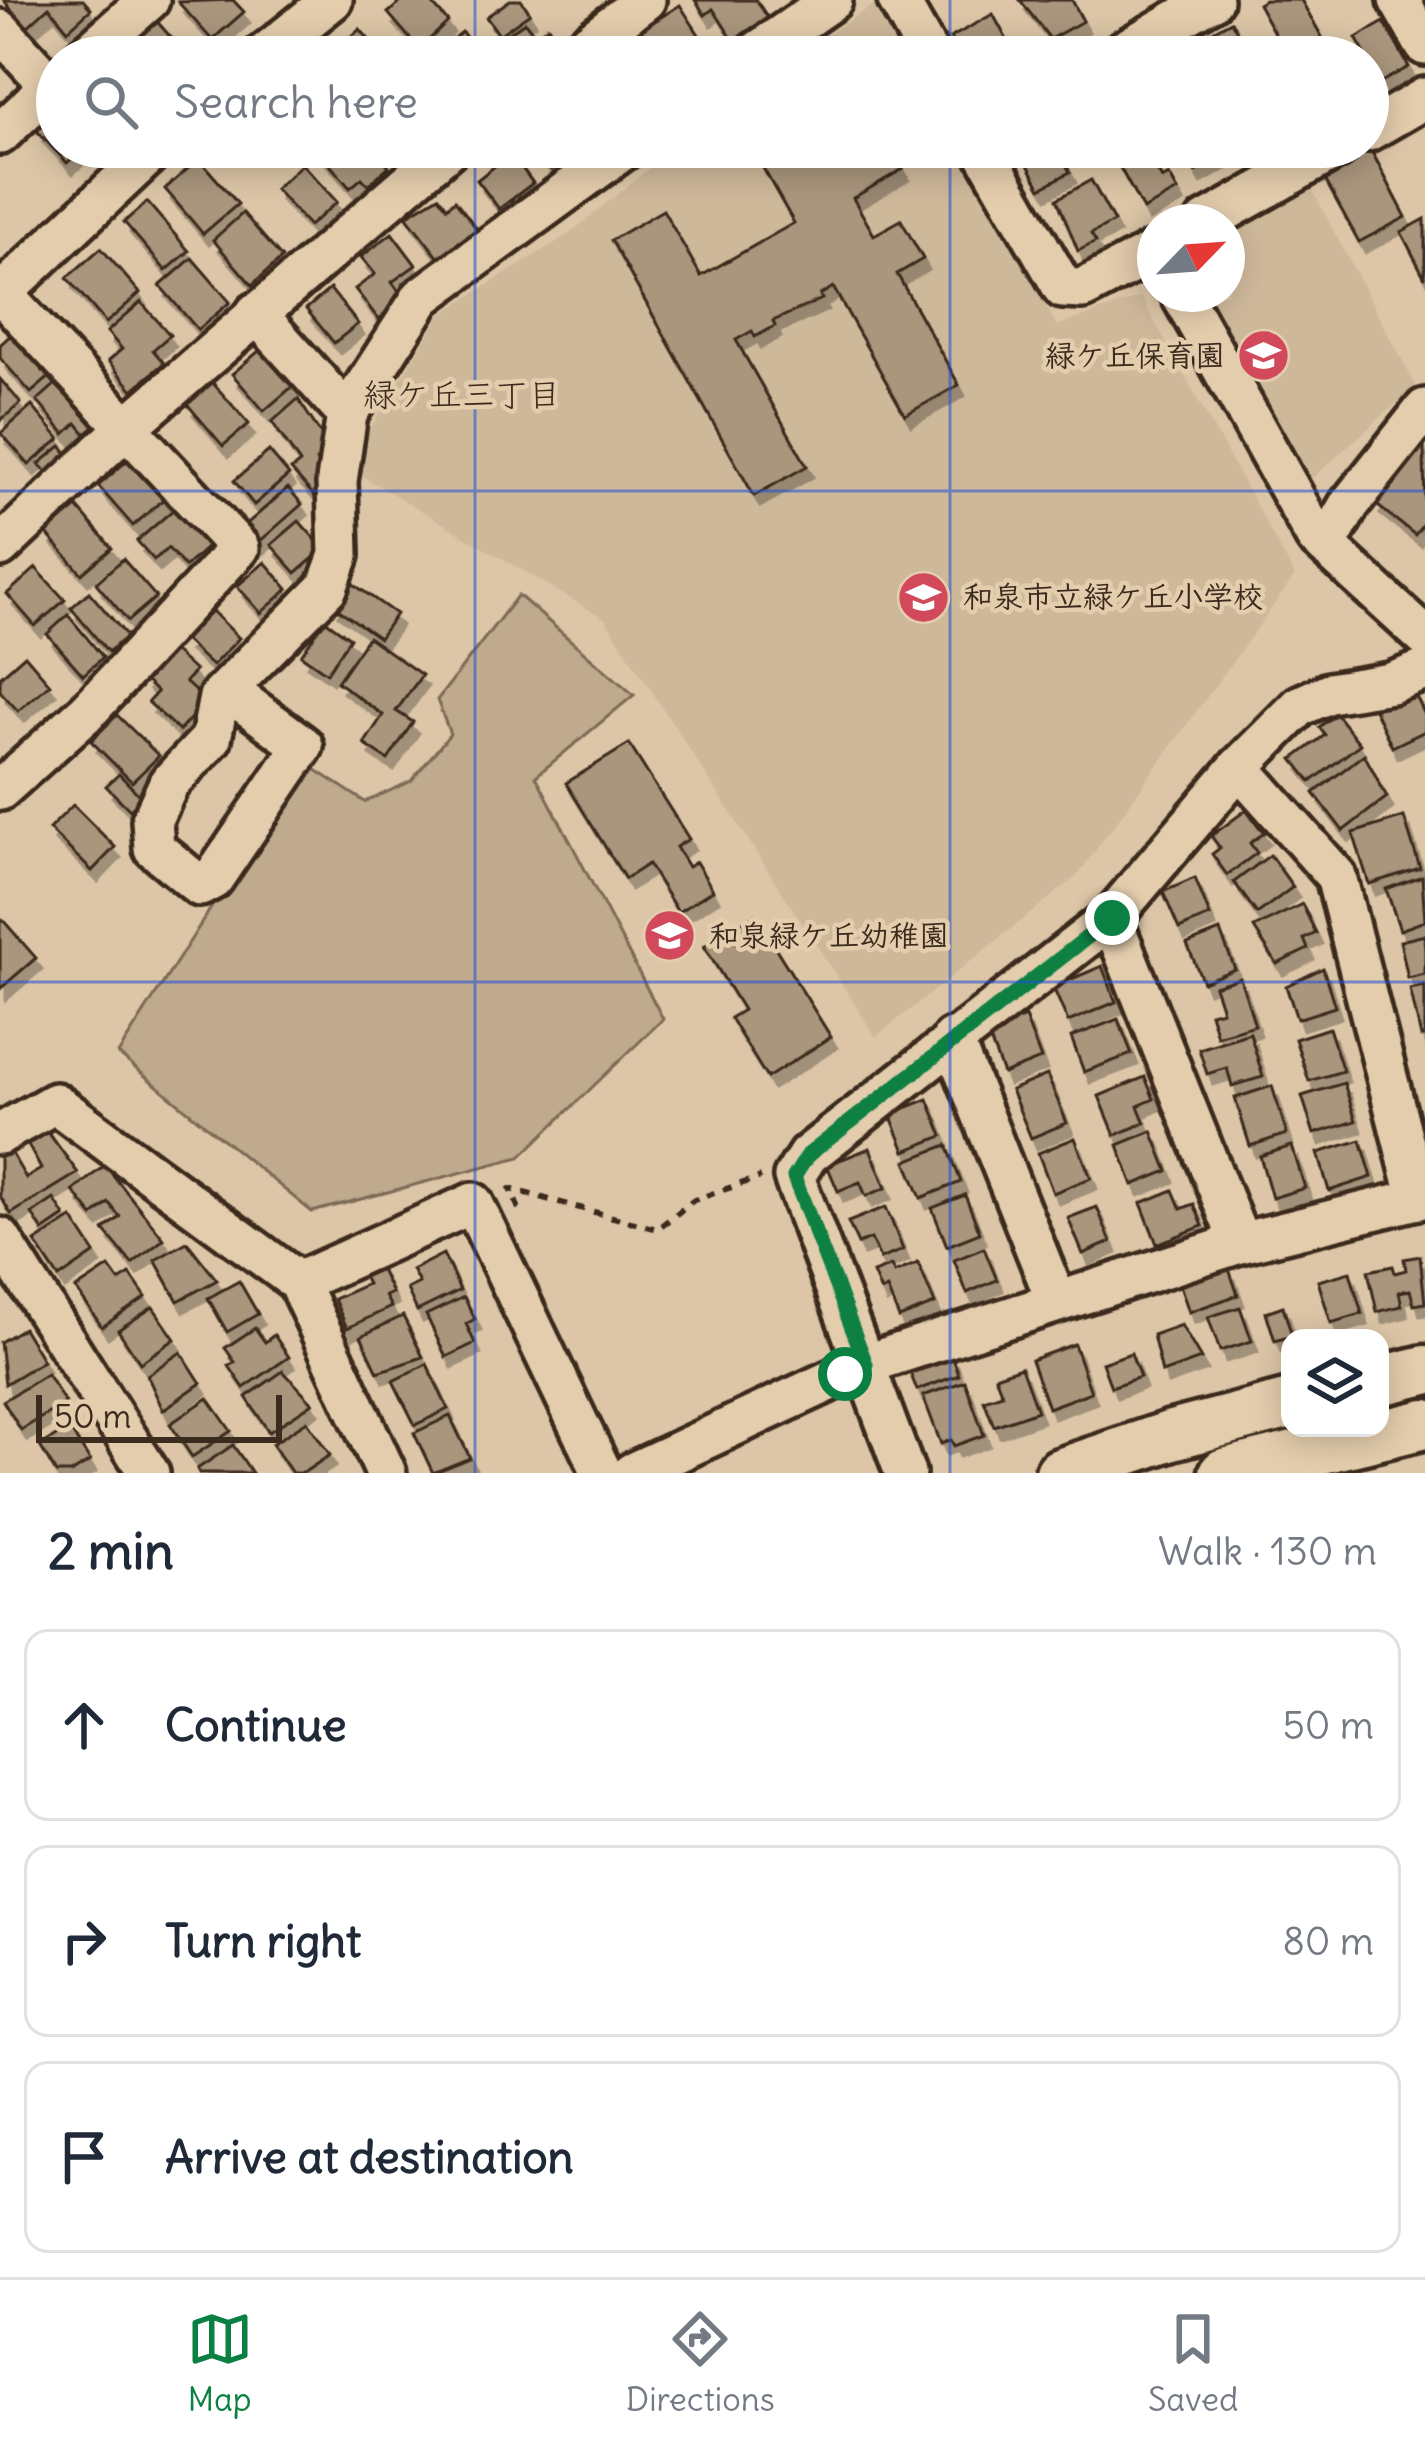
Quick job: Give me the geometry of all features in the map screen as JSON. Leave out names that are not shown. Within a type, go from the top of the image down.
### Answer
[{"type":"street","points":[[108,36],[149,0]]},
{"type":"street","points":[[287,36],[332,0]]},
{"type":"street","points":[[598,36],[645,0]]},
{"type":"street","points":[[898,0],[918,36]]},
{"type":"street","points":[[1150,36],[1213,0]]},
{"type":"street","points":[[1400,0],[1425,45]]},
{"type":"street","points":[[774,36],[807,7]]},
{"type":"street","points":[[0,30],[36,65]]},
{"type":"street","points":[[1389,118],[1425,98]]},
{"type":"street","points":[[0,134],[36,100]]},
{"type":"street","points":[[0,790],[88,711],[239,548],[0,294],[135,168]]},
{"type":"street","points":[[0,547],[256,313],[426,168]]},
{"type":"street","points":[[226,690],[303,746],[213,879],[200,886],[154,848],[152,820],[169,782],[211,739],[219,697],[327,588],[339,555],[337,481],[347,414],[422,297],[598,168]]},
{"type":"street","points":[[994,168],[1063,288],[1083,289],[1137,260]]},
{"type":"street","points":[[1238,204],[1302,168]]},
{"type":"street","points":[[1191,312],[1316,537],[1425,637]]},
{"type":"street","points":[[256,313],[347,414]]},
{"type":"street","points":[[1326,545],[1349,505],[1425,410]]},
{"type":"street","points":[[905,1473],[794,1177],[808,1155],[1112,918],[1239,766],[1300,706],[1329,693],[1390,683],[1425,670]]},
{"type":"street","points":[[632,1473],[866,1364],[1240,1243],[1422,1198],[1336,876],[1239,766]]},
{"type":"street","points":[[1112,918],[1240,1243]]},
{"type":"street","points":[[952,1039],[1056,1300]]},
{"type":"street","points":[[0,1133],[55,1103],[298,1282],[386,1473]]},
{"type":"street","points":[[298,1282],[473,1203],[602,1473]]},
{"type":"street","points":[[0,1238],[149,1473]]},
{"type":"street","points":[[1389,1379],[1425,1370]]},
{"type":"street","points":[[1060,1473],[1172,1435],[1281,1406]]},
{"type":"street","points":[[1224,1473],[1425,1424]]},
{"type":"path","points":[[528,1227],[510,1189],[657,1229],[694,1200],[771,1173],[794,1177]]},
{"type":"shaded area","points":[[881,0],[901,36],[825,36]]},
{"type":"shaded area","name":"和泉市立緑ケ丘小学校","points":[[649,168],[972,168],[1057,326],[1137,298],[1137,312],[1149,312],[1295,576],[1077,876],[876,1037],[605,619],[347,467],[440,315],[569,234]]},
{"type":"shaded area","points":[[1309,184],[1416,386],[1311,479],[1214,312],[1245,312],[1245,219]]},
{"type":"shaded area","points":[[518,595],[634,695],[536,776],[663,1019],[520,1157],[312,1212],[118,1054],[304,762],[365,802],[411,781],[450,734],[437,700]]},
{"type":"building","points":[[4,0],[83,0],[91,9],[68,30],[49,7],[25,29]]},
{"type":"building","points":[[233,0],[244,12],[217,36],[208,36],[178,2]]},
{"type":"building","points":[[403,0],[429,0],[448,22],[433,36],[408,36],[388,13]]},
{"type":"building","points":[[510,0],[521,0],[530,13],[499,35],[486,17]]},
{"type":"building","points":[[695,0],[756,0],[768,18],[739,36],[730,36],[713,9],[705,15]]},
{"type":"building","points":[[1020,0],[1072,0],[1083,21],[1048,36]]},
{"type":"building","points":[[1301,0],[1321,36],[1276,36],[1258,4]]},
{"type":"building","points":[[680,5],[700,36],[631,36]]},
{"type":"building","points":[[993,14],[1005,36],[954,36]]},
{"type":"building","points":[[154,18],[170,36],[133,36]]},
{"type":"building","points":[[1231,21],[1239,36],[1204,36]]},
{"type":"building","points":[[525,22],[535,35],[534,36],[504,36]]},
{"type":"building","points":[[1384,22],[1409,67],[1389,78],[1389,36],[1360,36]]},
{"type":"building","points":[[548,26],[555,36],[534,36]]},
{"type":"building","points":[[189,168],[207,168],[238,204],[203,234],[165,189]]},
{"type":"building","points":[[298,168],[306,168],[337,202],[309,226],[275,189]]},
{"type":"building","points":[[333,168],[387,168],[368,185],[362,178],[350,188]]},
{"type":"building","points":[[492,168],[522,168],[533,183],[499,209],[477,180]]},
{"type":"building","points":[[763,168],[902,168],[853,198],[874,235],[901,220],[923,259],[897,274],[959,385],[905,415],[833,287],[820,295],[822,299],[773,321],[775,326],[755,337],[752,331],[736,340],[807,466],[754,496],[611,240],[663,210],[701,276],[794,223]]},
{"type":"building","points":[[1030,168],[1068,168],[1070,172],[1041,188]]},
{"type":"building","points":[[1120,168],[1156,168],[1162,179],[1169,175],[1178,191],[1154,204],[1140,204]]},
{"type":"building","points":[[1338,168],[1380,168],[1406,217],[1359,242],[1323,176]]},
{"type":"building","points":[[1091,180],[1114,222],[1091,234],[1096,242],[1078,251],[1057,199]]},
{"type":"building","points":[[439,196],[447,207],[455,200],[480,233],[442,262],[406,216]]},
{"type":"building","points":[[147,202],[189,251],[166,271],[124,222]]},
{"type":"building","points":[[243,213],[282,258],[252,285],[213,240]]},
{"type":"building","points":[[1425,219],[1425,278],[1401,232]]},
{"type":"building","points":[[392,233],[416,265],[392,282],[405,300],[379,320],[355,289],[375,274],[361,257]]},
{"type":"building","points":[[101,248],[140,293],[106,323],[67,278]]},
{"type":"building","points":[[192,258],[230,302],[198,330],[160,286]]},
{"type":"building","points":[[330,289],[358,324],[334,343],[306,309]]},
{"type":"building","points":[[141,302],[170,335],[153,350],[164,363],[133,390],[108,361],[122,349],[107,332]]},
{"type":"building","points":[[14,332],[52,375],[31,393],[0,358],[0,345]]},
{"type":"building","points":[[267,344],[299,381],[264,411],[232,374]]},
{"type":"building","points":[[0,379],[21,403],[0,421]]},
{"type":"building","points":[[212,382],[249,424],[223,446],[187,404]]},
{"type":"building","points":[[57,383],[94,427],[86,434],[77,423],[65,434],[37,401]]},
{"type":"building","points":[[298,399],[330,448],[316,461],[333,481],[315,497],[291,470],[300,463],[272,422]]},
{"type":"building","points":[[32,406],[60,439],[29,465],[1,433]]},
{"type":"building","points":[[1424,440],[1425,522],[1415,535],[1374,503]]},
{"type":"building","points":[[61,446],[73,460],[52,478],[39,464]]},
{"type":"building","points":[[269,451],[289,475],[254,505],[234,481]]},
{"type":"building","points":[[130,458],[165,498],[133,526],[98,486]]},
{"type":"building","points":[[288,488],[302,504],[258,543],[243,527]]},
{"type":"building","points":[[77,507],[112,548],[82,574],[46,533]]},
{"type":"building","points":[[175,508],[208,546],[185,567],[168,548],[154,560],[137,541]]},
{"type":"building","points":[[299,521],[324,549],[296,573],[271,545]]},
{"type":"building","points":[[123,559],[156,597],[128,621],[96,583]]},
{"type":"building","points":[[265,562],[288,589],[261,613],[237,586]]},
{"type":"building","points":[[36,568],[65,600],[35,626],[7,594]]},
{"type":"building","points":[[349,581],[396,614],[379,638],[332,605]]},
{"type":"building","points":[[89,592],[127,636],[108,652],[71,608]]},
{"type":"building","points":[[212,611],[239,638],[212,666],[184,640]]},
{"type":"building","points":[[68,615],[103,657],[83,675],[47,634]]},
{"type":"building","points":[[325,620],[350,638],[327,673],[301,655]]},
{"type":"building","points":[[368,637],[422,675],[396,711],[413,722],[388,760],[364,744],[383,715],[337,682]]},
{"type":"building","points":[[171,649],[195,671],[185,682],[206,701],[179,731],[148,702],[157,692],[143,679]]},
{"type":"building","points":[[25,655],[50,684],[18,711],[0,691],[0,677]]},
{"type":"building","points":[[1412,688],[1425,715],[1425,731],[1392,747],[1373,707]]},
{"type":"building","points":[[1336,714],[1360,744],[1311,782],[1293,759],[1325,735],[1319,727]]},
{"type":"building","points":[[117,715],[159,756],[132,782],[91,741]]},
{"type":"building","points":[[629,744],[689,839],[676,847],[688,867],[696,862],[713,890],[678,912],[648,864],[625,879],[566,783]]},
{"type":"building","points":[[1364,754],[1387,797],[1343,831],[1314,793]]},
{"type":"building","points":[[119,774],[142,798],[130,810],[106,786]]},
{"type":"building","points":[[73,805],[115,847],[92,871],[49,829]]},
{"type":"building","points":[[1246,810],[1264,833],[1250,843],[1257,853],[1227,875],[1212,854],[1220,848],[1211,836]]},
{"type":"building","points":[[1404,817],[1420,868],[1369,884],[1353,833]]},
{"type":"building","points":[[1270,855],[1293,887],[1257,914],[1234,882]]},
{"type":"building","points":[[1422,876],[1425,921],[1400,930],[1386,889]]},
{"type":"building","points":[[1195,878],[1210,916],[1179,929],[1163,892]]},
{"type":"building","points":[[1302,904],[1316,933],[1304,939],[1308,949],[1277,964],[1254,928]]},
{"type":"building","points":[[755,915],[831,1037],[767,1078],[730,1018],[743,1010],[704,946]]},
{"type":"building","points":[[0,920],[36,958],[0,989]]},
{"type":"building","points":[[1220,931],[1235,969],[1203,982],[1187,944]]},
{"type":"building","points":[[1425,935],[1425,974],[1408,978],[1400,941]]},
{"type":"building","points":[[1102,966],[1116,1002],[1068,1022],[1053,987]]},
{"type":"building","points":[[1323,968],[1335,1007],[1297,1019],[1286,986]]},
{"type":"building","points":[[1240,978],[1255,1025],[1217,1036],[1210,1013],[1222,1010],[1214,986]]},
{"type":"building","points":[[1425,986],[1425,1036],[1421,1037],[1410,989]]},
{"type":"building","points":[[1025,1017],[1041,1059],[1003,1074],[987,1032]]},
{"type":"building","points":[[1118,1019],[1132,1054],[1084,1072],[1071,1037]]},
{"type":"building","points":[[1329,1028],[1343,1071],[1309,1081],[1295,1039]]},
{"type":"building","points":[[1250,1033],[1263,1077],[1232,1086],[1227,1068],[1207,1074],[1199,1049]]},
{"type":"building","points":[[1047,1075],[1067,1123],[1031,1138],[1011,1090]]},
{"type":"building","points":[[1145,1077],[1154,1099],[1138,1106],[1145,1123],[1115,1135],[1099,1096]]},
{"type":"building","points":[[1344,1083],[1356,1121],[1314,1134],[1302,1096]]},
{"type":"building","points":[[1272,1086],[1287,1134],[1250,1146],[1235,1098]]},
{"type":"building","points":[[928,1099],[943,1136],[905,1151],[890,1114]]},
{"type":"building","points":[[45,1128],[78,1173],[11,1214],[0,1196],[0,1157],[10,1151],[26,1178],[41,1169],[25,1139]]},
{"type":"building","points":[[1152,1131],[1168,1171],[1133,1185],[1118,1145]]},
{"type":"building","points":[[1075,1138],[1091,1178],[1053,1193],[1038,1153]]},
{"type":"building","points":[[1361,1140],[1372,1177],[1329,1191],[1318,1153]]},
{"type":"building","points":[[947,1145],[961,1182],[921,1198],[906,1161]]},
{"type":"building","points":[[1292,1146],[1305,1188],[1272,1198],[1260,1156]]},
{"type":"building","points":[[870,1148],[886,1188],[866,1196],[860,1182],[838,1191],[827,1165]]},
{"type":"building","points":[[105,1165],[164,1239],[132,1264],[104,1230],[120,1217],[109,1203],[93,1216],[73,1191]]},
{"type":"building","points":[[1173,1190],[1181,1209],[1194,1204],[1203,1226],[1157,1244],[1141,1203]]},
{"type":"building","points":[[965,1195],[980,1233],[947,1246],[932,1208]]},
{"type":"building","points":[[54,1199],[65,1216],[43,1231],[32,1214]]},
{"type":"building","points":[[886,1207],[903,1250],[880,1259],[871,1239],[858,1244],[848,1222]]},
{"type":"building","points":[[1097,1207],[1111,1242],[1083,1254],[1068,1218]]},
{"type":"building","points":[[72,1218],[95,1253],[59,1278],[35,1242]]},
{"type":"building","points":[[187,1242],[217,1280],[178,1301],[155,1260]]},
{"type":"building","points":[[984,1248],[997,1280],[967,1293],[954,1260]]},
{"type":"building","points":[[443,1254],[460,1290],[417,1311],[407,1289],[419,1283],[412,1270]]},
{"type":"building","points":[[1420,1256],[1425,1303],[1414,1305],[1410,1290],[1399,1292],[1402,1306],[1377,1312],[1368,1271],[1393,1266],[1395,1273],[1406,1270],[1404,1259]]},
{"type":"building","points":[[918,1263],[935,1304],[899,1318],[887,1289],[881,1292],[873,1273],[891,1266],[894,1273]]},
{"type":"building","points":[[379,1266],[392,1293],[385,1296],[391,1307],[347,1328],[334,1299],[367,1284],[362,1275]]},
{"type":"building","points":[[109,1267],[119,1281],[130,1274],[146,1297],[102,1327],[76,1289]]},
{"type":"building","points":[[1229,1269],[1238,1295],[1189,1312],[1180,1285]]},
{"type":"building","points":[[1350,1272],[1362,1314],[1331,1323],[1318,1281]]},
{"type":"building","points":[[239,1281],[258,1314],[227,1332],[208,1298]]},
{"type":"building","points":[[464,1297],[475,1319],[466,1324],[475,1343],[446,1357],[426,1315]]},
{"type":"building","points":[[1283,1306],[1290,1329],[1281,1329],[1281,1339],[1275,1341],[1266,1312]]},
{"type":"building","points":[[153,1307],[175,1339],[140,1363],[118,1330]]},
{"type":"building","points":[[1240,1307],[1252,1341],[1220,1351],[1208,1317]]},
{"type":"building","points":[[403,1316],[423,1357],[378,1372],[361,1336]]},
{"type":"building","points":[[1181,1325],[1201,1359],[1162,1373],[1153,1335]]},
{"type":"building","points":[[23,1328],[43,1361],[5,1384],[0,1342]]},
{"type":"building","points":[[255,1328],[265,1342],[274,1335],[289,1357],[244,1388],[229,1366],[235,1362],[225,1348]]},
{"type":"building","points":[[1074,1344],[1091,1392],[1048,1408],[1031,1360]]},
{"type":"building","points":[[181,1352],[201,1383],[163,1410],[147,1375]]},
{"type":"building","points":[[1131,1353],[1140,1377],[1111,1387],[1102,1363]]},
{"type":"building","points":[[952,1355],[959,1375],[917,1390],[909,1370]]},
{"type":"building","points":[[427,1364],[448,1409],[415,1425],[393,1381]]},
{"type":"building","points":[[1021,1367],[1037,1411],[994,1426],[984,1400],[1002,1394],[995,1376]]},
{"type":"building","points":[[283,1371],[313,1403],[269,1432],[246,1397]]},
{"type":"building","points":[[47,1374],[65,1403],[21,1430],[3,1401]]},
{"type":"building","points":[[965,1381],[984,1435],[954,1446],[951,1440],[941,1444],[923,1396]]},
{"type":"building","points":[[208,1398],[231,1431],[192,1457],[170,1424]]},
{"type":"building","points":[[450,1416],[470,1458],[433,1473],[414,1433]]},
{"type":"building","points":[[307,1421],[330,1455],[303,1473],[292,1473],[272,1444]]},
{"type":"building","points":[[69,1428],[90,1461],[71,1473],[56,1473],[40,1446]]},
{"type":"building","points":[[233,1445],[252,1473],[199,1473],[197,1469]]},
{"type":"place","name":"緑ケ丘保育園","points":[[1264,356]]},
{"type":"place","name":"和泉市立緑ケ丘小学校","points":[[924,597]]},
{"type":"place","name":"和泉緑ケ丘幼稚園","points":[[670,936]]},
{"type":"district","name":"緑ケ丘三丁目","points":[[462,394]]},
{"type":"route","points":[[845,1374],[866,1364],[794,1177],[808,1155],[1112,918]]}]
